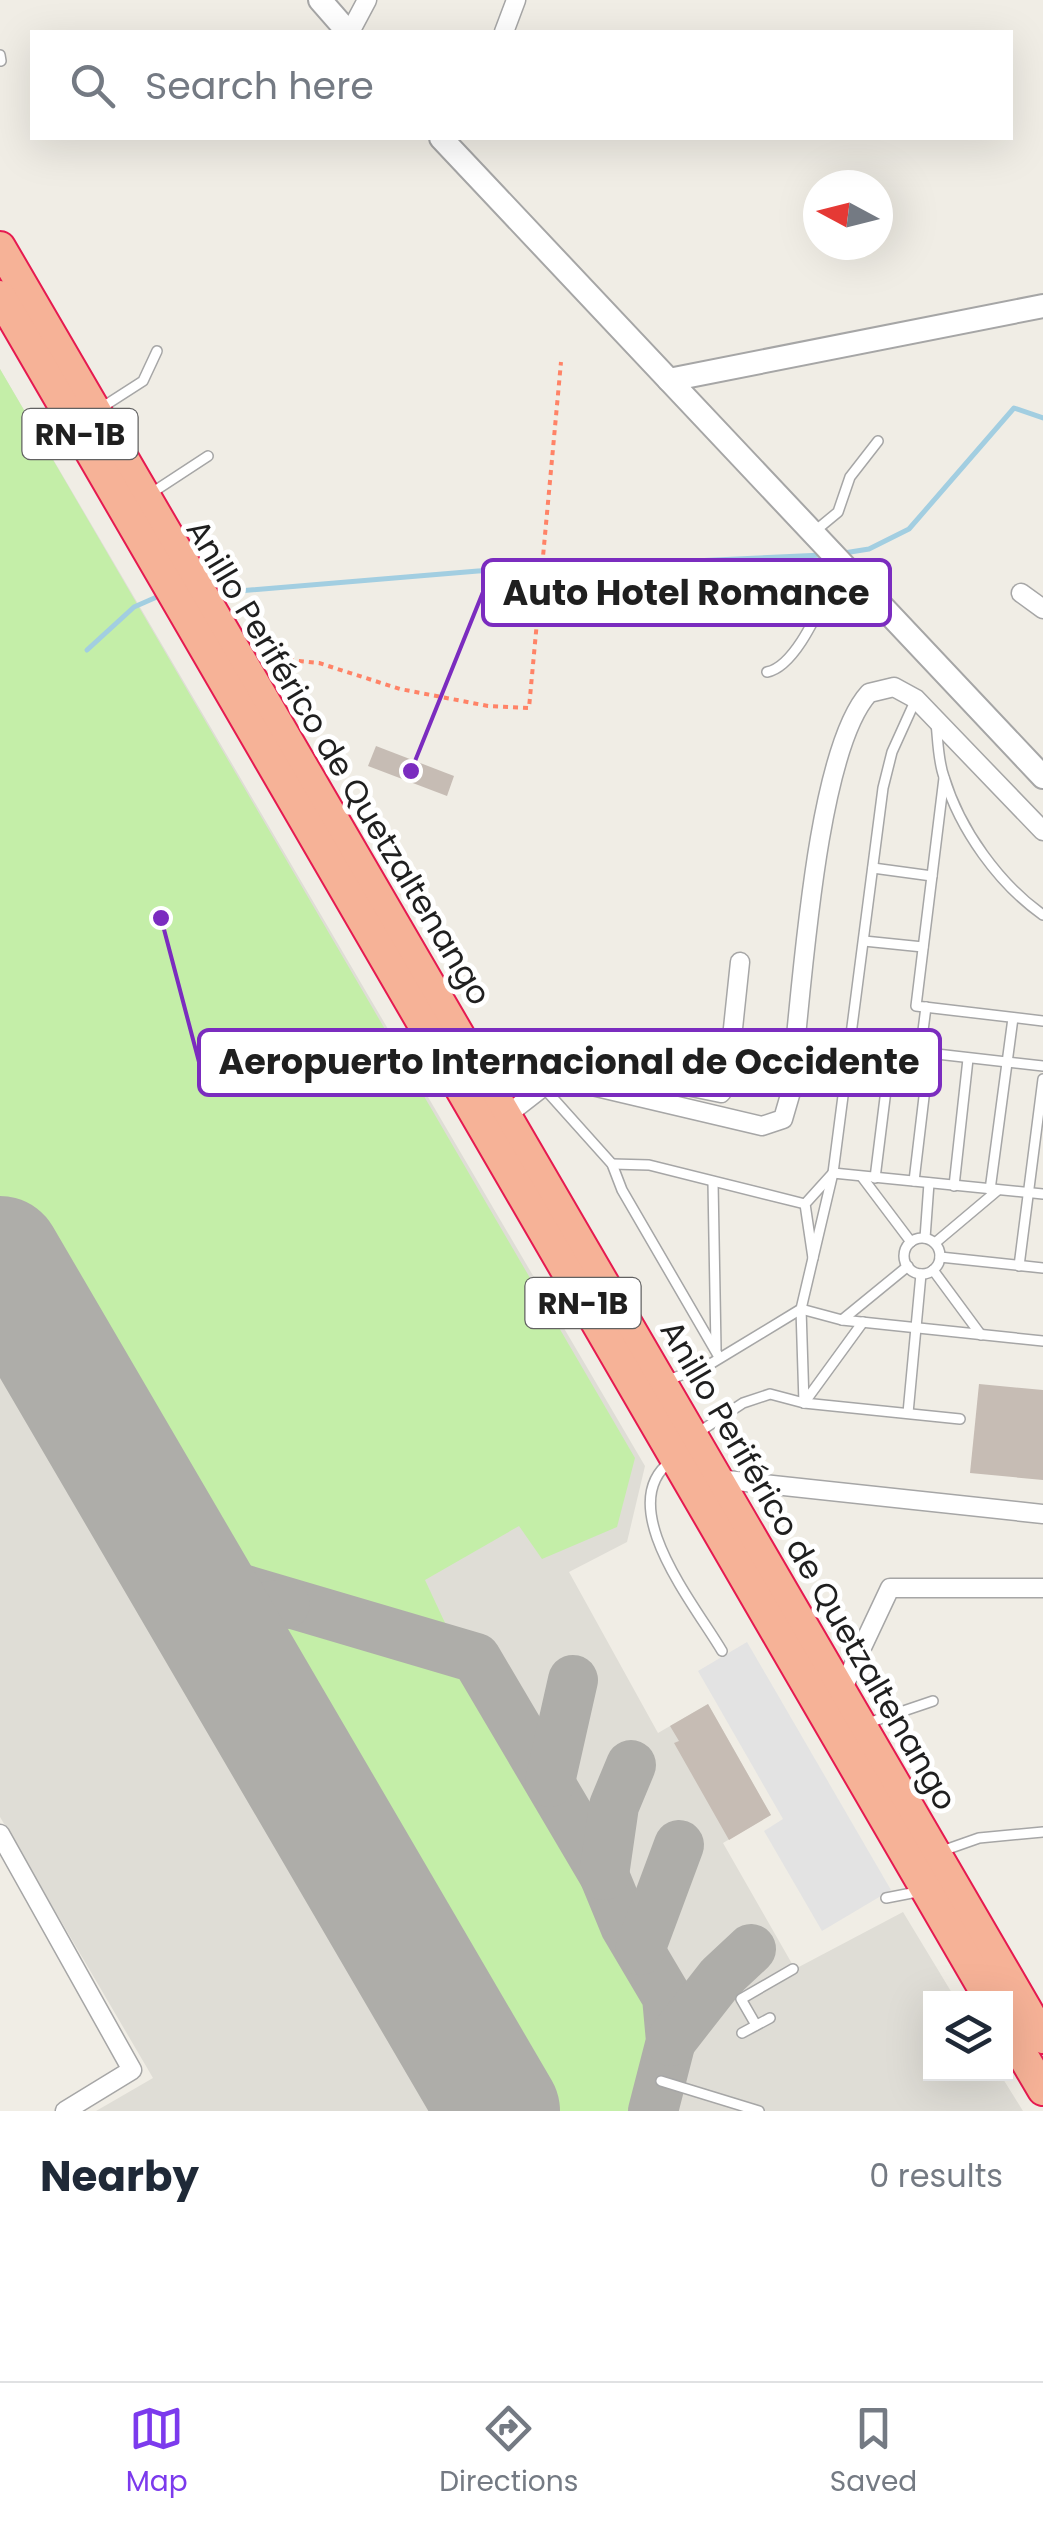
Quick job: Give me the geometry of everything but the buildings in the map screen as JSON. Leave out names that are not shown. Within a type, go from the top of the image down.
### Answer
[{"type":"highway","name":"Anillo Periférico de Quetzaltenango","points":[[0,246],[674,1459],[985,1991]]},
{"type":"highway","name":"Anillo Periférico de Quetzaltenango","points":[[0,296],[159,571],[193,597],[238,660],[664,1382],[936,1854],[1026,2025],[1043,2090]]},
{"type":"highway","points":[[1026,2025],[1026,2045],[1043,2068]]},
{"type":"street","points":[[320,0],[347,30]]},
{"type":"street","points":[[350,30],[367,0]]},
{"type":"street","points":[[505,30],[516,0]]},
{"type":"street","points":[[443,140],[1043,778]]},
{"type":"street","points":[[668,380],[1043,306]]},
{"type":"street","points":[[1021,593],[1043,609]]},
{"type":"street","points":[[501,1106],[560,1081],[583,1082],[762,1126],[782,1119],[790,1095],[830,787],[844,730],[869,692],[894,687],[935,715],[1043,831]]},
{"type":"street","points":[[501,1106],[515,1084],[519,1058],[526,1053],[722,1092],[727,1085],[740,962]]},
{"type":"street","points":[[718,1479],[1043,1514]]},
{"type":"street","points":[[842,1692],[890,1588],[1043,1588]]},
{"type":"street","points":[[0,1834],[132,2070],[66,2111]]},
{"type":"lane","points":[[94,413],[143,380],[157,351]]},
{"type":"lane","points":[[816,536],[838,512],[850,476],[878,441]]},
{"type":"lane","points":[[143,498],[208,456]]},
{"type":"lane","points":[[767,672],[779,668],[798,646],[841,565]]},
{"type":"lane","points":[[804,1403],[801,1309],[833,1173],[886,769],[916,700]]},
{"type":"lane","points":[[935,715],[944,778],[916,1006],[1043,1022]]},
{"type":"lane","points":[[944,778],[992,868],[1020,899],[1043,916]]},
{"type":"lane","points":[[872,868],[932,876]]},
{"type":"lane","points":[[864,941],[923,947]]},
{"type":"lane","points":[[914,1181],[926,1007]]},
{"type":"lane","points":[[911,1242],[930,1240],[994,1190],[1014,1018]]},
{"type":"lane","points":[[849,1044],[1043,1066]]},
{"type":"lane","points":[[874,1178],[890,1050]]},
{"type":"lane","points":[[954,1186],[968,1060]]},
{"type":"lane","points":[[1019,1266],[1043,1078]]},
{"type":"lane","points":[[542,1088],[612,1164],[622,1190],[718,1354]]},
{"type":"lane","points":[[612,1164],[649,1166],[806,1204]]},
{"type":"lane","points":[[833,1173],[1043,1194]]},
{"type":"lane","points":[[814,1265],[806,1204],[833,1173]]},
{"type":"lane","points":[[862,1178],[911,1242]]},
{"type":"lane","points":[[713,1182],[718,1354]]},
{"type":"lane","points":[[929,1183],[930,1240],[940,1257]]},
{"type":"lane","points":[[911,1242],[904,1256],[908,1266],[921,1274]]},
{"type":"lane","points":[[940,1257],[1043,1268]]},
{"type":"lane","points":[[921,1274],[933,1270],[940,1257]]},
{"type":"lane","points":[[842,1320],[908,1266]]},
{"type":"lane","points":[[933,1270],[981,1335]]},
{"type":"lane","points":[[908,1413],[921,1274]]},
{"type":"lane","points":[[664,1382],[801,1309],[842,1320],[1043,1341]]},
{"type":"lane","points":[[804,1403],[863,1322]]},
{"type":"lane","points":[[694,1436],[743,1403],[770,1394],[804,1403],[960,1419]]},
{"type":"lane","points":[[674,1459],[654,1478],[650,1520],[722,1650]]},
{"type":"lane","points":[[860,1727],[933,1701]]},
{"type":"lane","points":[[936,1854],[980,1838],[1043,1832]]},
{"type":"lane","points":[[886,1898],[925,1890]]},
{"type":"lane","points":[[756,2026],[741,1999],[794,1969]]},
{"type":"lane","points":[[742,2033],[770,2018]]},
{"type":"lane","points":[[660,2081],[760,2111]]},
{"type":"path","points":[[238,660],[319,664],[400,689],[488,706],[529,708],[561,362]]},
{"type":"shaded area","points":[[0,369],[645,1466],[627,1542],[569,1572],[658,1733],[708,1704],[771,1815],[723,1843],[795,1969],[903,1912],[951,1991],[923,1991],[923,2081],[1004,2081],[1023,2111],[96,2111],[153,2078],[0,1817]]},
{"type":"shaded area","points":[[747,1642],[891,1890],[822,1931],[764,1831],[783,1819],[698,1671]]},
{"type":"green space","points":[[0,369],[635,1458],[617,1527],[542,1559],[519,1526],[425,1580],[446,1625],[243,1576],[218,1565],[192,1530],[0,1200]]},
{"type":"green space","points":[[289,1626],[425,1658],[452,1671],[471,1691],[647,1995],[647,2048],[631,2111],[530,2111],[271,1665],[272,1639]]},
{"type":"waterway","points":[[844,553],[869,549],[909,529],[1014,408],[1043,418]]},
{"type":"waterway","points":[[215,593],[478,571],[823,555]]},
{"type":"waterway","points":[[87,650],[134,607],[159,596]]},
{"type":"taxiway","points":[[142,1501],[175,1547],[215,1581],[476,1658],[604,1875],[625,1926],[667,1997],[671,2041],[653,2111]]},
{"type":"taxiway","points":[[253,1687],[240,1646],[243,1626],[257,1608],[285,1604]]},
{"type":"taxiway","points":[[550,1782],[573,1680]]},
{"type":"taxiway","points":[[604,1875],[614,1806],[631,1765]]},
{"type":"taxiway","points":[[640,1950],[679,1845]]},
{"type":"taxiway","points":[[671,2041],[721,1977],[751,1949]]},
{"type":"runway","points":[[0,1257],[499,2111]]},
{"type":"place","name":"Auto Hotel Romance","points":[[411,771]]},
{"type":"place","name":"Aeropuerto Internacional de Occidente","points":[[161,918]]}]
